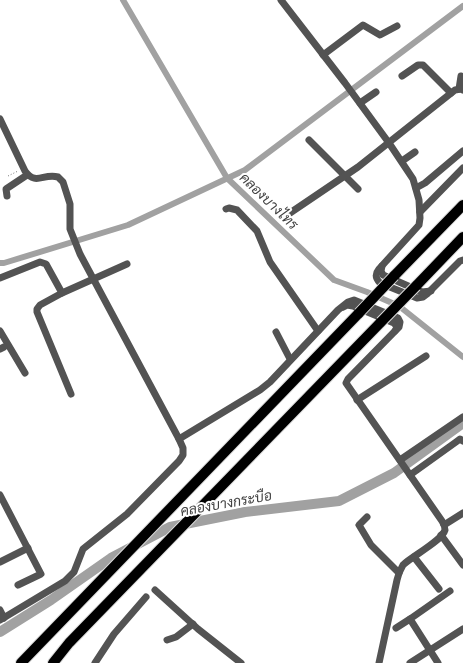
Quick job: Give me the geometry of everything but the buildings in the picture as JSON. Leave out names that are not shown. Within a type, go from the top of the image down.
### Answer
[{"type":"highway","points":[[21,663],[463,205]]},
{"type":"highway","points":[[51,663],[463,237]]},
{"type":"street","points":[[281,0],[360,103],[402,161],[413,179],[420,212],[420,222],[417,228],[382,265],[381,271],[383,275],[422,292],[431,291],[458,263],[463,260]]},
{"type":"street","points":[[323,56],[363,25],[380,35],[397,26]]},
{"type":"street","points":[[402,76],[421,64],[451,93]]},
{"type":"street","points":[[287,215],[345,176],[451,93],[461,89],[461,76]]},
{"type":"street","points":[[360,103],[376,92]]},
{"type":"street","points":[[0,119],[25,172],[29,177],[34,179],[53,176],[58,177],[63,182],[70,204],[70,230],[80,254],[183,448],[183,455],[179,461],[127,514],[83,549],[74,572],[65,581],[2,619],[0,610]]},
{"type":"street","points":[[309,140],[358,189]]},
{"type":"street","points":[[416,188],[425,183],[463,151]]},
{"type":"street","points":[[402,161],[415,152]]},
{"type":"street","points":[[420,212],[463,168]]},
{"type":"street","points":[[7,196],[6,189],[25,172]]},
{"type":"street","points":[[226,209],[229,208],[237,210],[257,231],[270,262],[318,331]]},
{"type":"street","points":[[0,278],[40,262],[46,264],[62,293]]},
{"type":"street","points":[[71,394],[37,309],[40,305],[62,293],[94,280],[126,264]]},
{"type":"street","points":[[179,439],[260,390],[270,382],[341,308],[347,305],[353,306],[394,323],[397,327],[395,331],[348,379],[347,385],[444,525],[444,532],[404,565],[399,573],[379,663]]},
{"type":"street","points":[[0,331],[25,373]]},
{"type":"street","points":[[276,332],[290,360]]},
{"type":"street","points":[[0,340],[2,348],[13,360],[18,361]]},
{"type":"street","points":[[357,400],[426,356]]},
{"type":"street","points":[[401,462],[463,417]]},
{"type":"street","points":[[409,474],[460,439],[463,441]]},
{"type":"street","points":[[0,495],[41,574],[18,585]]},
{"type":"street","points":[[444,525],[463,513]]},
{"type":"street","points":[[367,517],[359,525],[371,545],[399,573]]},
{"type":"street","points":[[442,535],[463,565]]},
{"type":"street","points":[[0,562],[28,548]]},
{"type":"street","points":[[414,557],[439,589]]},
{"type":"street","points":[[155,590],[240,663]]},
{"type":"street","points":[[396,628],[450,591]]},
{"type":"street","points":[[95,663],[114,634],[146,597]]},
{"type":"street","points":[[410,619],[438,663]]},
{"type":"street","points":[[167,640],[182,634],[193,624]]},
{"type":"street","points":[[410,663],[463,629]]},
{"type":"path","points":[[8,176],[25,172]]},
{"type":"waterway","name":"คลองบางไทร","points":[[123,0],[227,178],[334,280],[399,306],[463,357]]},
{"type":"waterway","points":[[0,263],[128,225],[245,170],[463,6]]},
{"type":"waterway","name":"คลองบางกระบือ","points":[[0,632],[51,600],[111,558],[170,527],[245,512],[339,501],[394,473],[463,423]]}]
